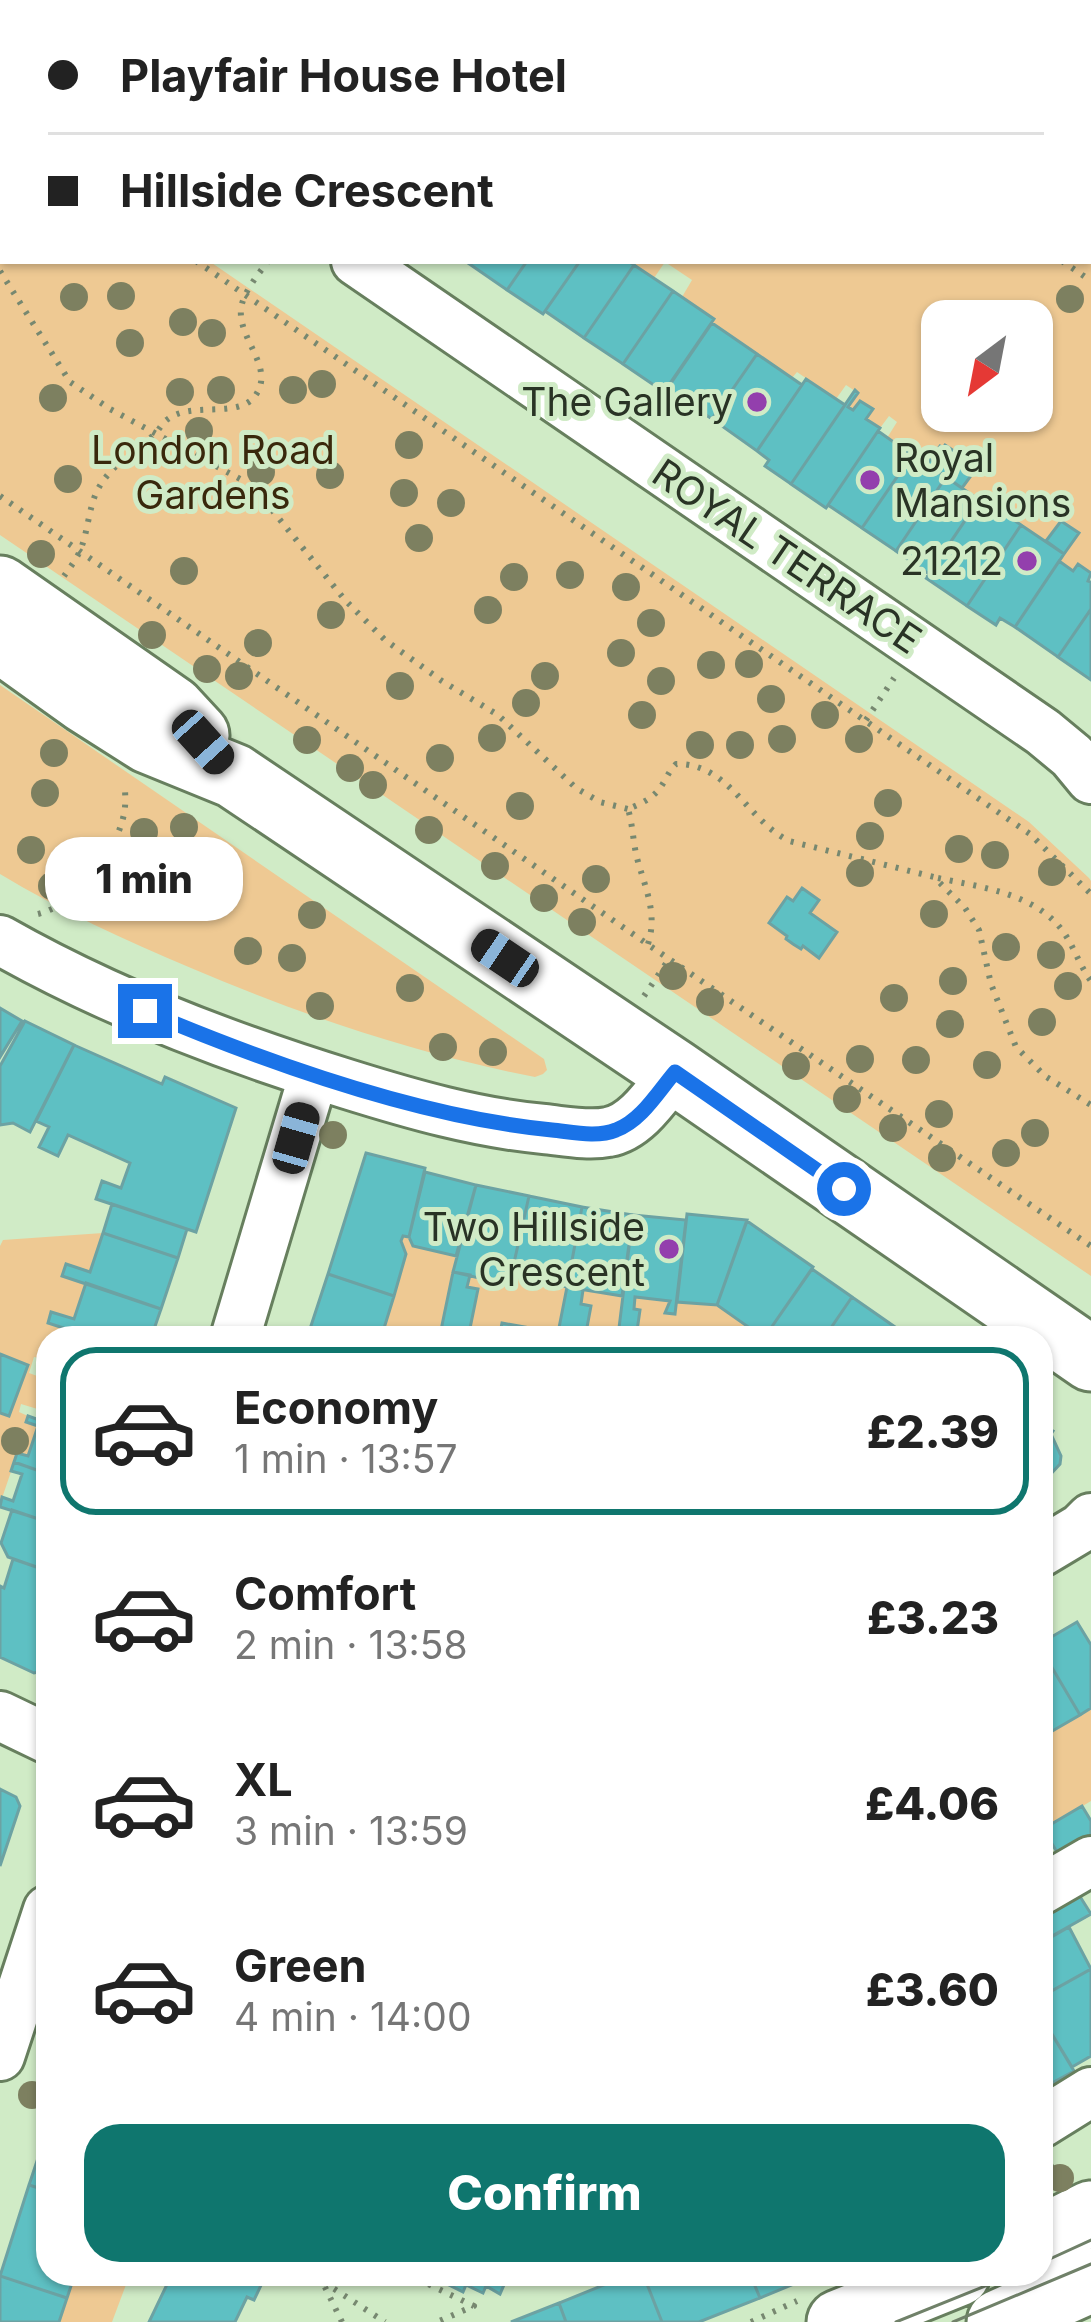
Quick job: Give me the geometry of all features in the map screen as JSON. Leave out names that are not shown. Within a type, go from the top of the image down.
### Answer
[{"type":"main road","points":[[13,614],[85,701],[148,741],[234,776],[1043,1326]]},
{"type":"main road","points":[[13,614],[172,708],[234,776]]},
{"type":"main road","points":[[1053,1333],[1091,1359]]},
{"type":"main road","points":[[1053,2231],[1091,2213]]},
{"type":"main road","points":[[999,2322],[1091,2280]]},
{"type":"main road","points":[[838,2322],[928,2286]]},
{"type":"street","name":"ROYAL TERRACE","points":[[360,264],[1043,732],[1091,778]]},
{"type":"street","points":[[17,927],[108,996],[252,1053],[442,1111],[494,1122],[600,1133],[634,1119],[675,1072]]},
{"type":"street","points":[[239,1326],[314,1074]]},
{"type":"street","points":[[1053,1545],[1091,1518]]},
{"type":"street","points":[[0,1716],[36,1733]]},
{"type":"street","points":[[1053,1883],[1091,1861]]},
{"type":"street","points":[[0,2056],[36,1946]]},
{"type":"street","points":[[1053,2116],[1091,2092]]},
{"type":"path","points":[[200,264],[1030,834],[1091,894]]},
{"type":"path","points":[[13,614],[80,551],[100,485],[168,418],[184,411],[232,408],[249,403],[258,393],[261,369],[242,328],[241,311],[245,295],[266,264]]},
{"type":"path","points":[[0,271],[70,382],[110,409],[242,480],[345,600],[412,661],[498,715],[576,788],[600,802],[628,809],[648,800],[676,764],[708,770],[728,784],[772,833],[789,841],[1016,897],[1044,912],[1064,932],[1091,981]]},
{"type":"path","points":[[0,496],[1091,1246]]},
{"type":"path","points":[[866,720],[916,645]]},
{"type":"path","points":[[17,927],[86,886],[124,814],[125,773],[148,741]]},
{"type":"path","points":[[628,809],[653,920],[648,944]]},
{"type":"path","points":[[934,877],[979,930],[991,984],[1016,1047],[1046,1076],[1091,1105]]},
{"type":"path","points":[[324,2286],[342,2322]]},
{"type":"path","points":[[330,2286],[386,2322]]},
{"type":"path","points":[[432,2286],[474,2306],[437,2322]]},
{"type":"green space","name":"London Road Gardens","points":[[0,264],[213,264],[1029,822],[1089,878],[1091,1276],[0,535]]},
{"type":"green space","points":[[633,264],[664,264],[654,278]]},
{"type":"green space","points":[[668,264],[1091,264],[1091,573],[1078,565],[1073,571],[1059,561],[1078,534],[1062,521],[1046,541],[1001,511],[992,499],[979,500],[962,488],[980,461],[965,451],[959,459],[957,453],[940,446],[927,464],[887,438],[897,422],[889,416],[880,428],[866,419],[872,409],[860,401],[853,410],[848,407],[858,393],[846,385],[836,399],[797,372],[792,378],[712,323],[714,319],[682,297],[692,280]]},
{"type":"green space","points":[[0,685],[544,1059],[547,1070],[535,1077],[491,1068],[317,1017],[142,947],[0,874]]},
{"type":"green space","points":[[103,1233],[90,1272],[66,1265],[86,1283],[74,1319],[51,1313],[48,1323],[57,1326],[36,1326],[36,1357],[29,1373],[36,1376],[36,1409],[21,1404],[19,1412],[36,1425],[36,1432],[28,1456],[17,1454],[0,1504],[0,1413],[9,1415],[28,1365],[0,1354],[3,1240]]},
{"type":"green space","points":[[409,1237],[414,1246],[456,1256],[441,1326],[385,1326],[406,1254],[401,1241]]},
{"type":"green space","points":[[470,1275],[508,1285],[511,1276],[567,1287],[559,1326],[470,1326],[478,1290],[467,1287]]},
{"type":"green space","points":[[583,1290],[622,1296],[619,1326],[587,1326],[591,1306],[581,1304]]},
{"type":"green space","points":[[635,1297],[670,1301],[666,1313],[674,1314],[677,1302],[717,1305],[747,1326],[637,1326],[639,1311],[634,1309]]},
{"type":"green space","points":[[1091,1708],[1091,1801],[1053,1824],[1053,1730]]},
{"type":"green space","points":[[71,2286],[126,2286],[112,2322],[59,2322]]},
{"type":"building","points":[[469,264],[525,264],[507,290]]},
{"type":"building","points":[[525,264],[578,264],[543,314],[507,290]]},
{"type":"building","points":[[578,264],[634,265],[584,338],[545,311]]},
{"type":"building","points":[[634,265],[673,291],[623,364],[584,338]]},
{"type":"building","points":[[673,291],[714,319],[664,392],[623,364]]},
{"type":"building","points":[[712,323],[757,354],[712,419],[667,389]]},
{"type":"building","name":"The Gallery","points":[[757,354],[802,385],[757,451],[712,419]]},
{"type":"building","points":[[806,379],[845,405],[791,484],[765,466],[769,460],[757,451]]},
{"type":"building","points":[[855,390],[858,393],[848,407],[853,410],[860,401],[873,409],[866,419],[880,428],[826,508],[791,484]]},
{"type":"building","name":"Royal Mansions","points":[[878,431],[912,455],[862,528],[828,505]]},
{"type":"building","points":[[945,445],[959,459],[946,477],[927,464]]},
{"type":"building","points":[[965,451],[981,462],[962,488],[946,477]]},
{"type":"building","points":[[912,455],[946,477],[896,551],[862,528]]},
{"type":"building","points":[[946,477],[979,500],[929,574],[896,551]]},
{"type":"building","points":[[981,497],[1021,525],[967,606],[926,578]]},
{"type":"building","points":[[1061,521],[1079,533],[1064,554],[1046,541]]},
{"type":"building","points":[[1021,525],[1064,554],[1015,627],[1000,618],[996,625],[967,606]]},
{"type":"building","points":[[1059,561],[1073,571],[1078,564],[1091,573],[1091,609],[1058,657],[1015,627]]},
{"type":"building","points":[[1091,609],[1091,680],[1058,657]]},
{"type":"building","points":[[802,888],[819,900],[810,913],[837,932],[819,958],[769,923],[787,897],[793,901]]},
{"type":"building","points":[[0,1008],[22,1021],[0,1057]]},
{"type":"building","points":[[25,1021],[74,1045],[30,1132],[13,1123],[0,1125],[0,1066]]},
{"type":"building","points":[[74,1045],[162,1084],[165,1077],[236,1108],[196,1232],[96,1199],[102,1181],[121,1188],[130,1163],[68,1135],[58,1156],[39,1147],[49,1127],[36,1121]]},
{"type":"building","points":[[366,1153],[425,1168],[409,1237],[401,1241],[406,1254],[394,1296],[328,1274]]},
{"type":"building","points":[[425,1172],[476,1185],[456,1256],[413,1246],[409,1237]]},
{"type":"building","points":[[476,1185],[529,1196],[509,1285],[453,1272]]},
{"type":"building","points":[[529,1196],[582,1207],[567,1287],[511,1276]]},
{"type":"building","points":[[112,1204],[187,1229],[178,1258],[103,1233]]},
{"type":"building","points":[[582,1207],[633,1215],[622,1296],[567,1287]]},
{"type":"building","points":[[687,1214],[747,1220],[717,1305],[677,1302]]},
{"type":"building","points":[[633,1215],[686,1220],[675,1314],[665,1313],[670,1301],[635,1297],[634,1309],[640,1310],[638,1326],[619,1326]]},
{"type":"building","points":[[747,1221],[813,1267],[772,1326],[747,1326],[717,1305]]},
{"type":"building","points":[[103,1233],[178,1258],[161,1309],[62,1276],[66,1264],[90,1272]]},
{"type":"building","points":[[812,1269],[852,1297],[832,1326],[772,1326]]},
{"type":"building","points":[[453,1272],[470,1275],[467,1287],[478,1289],[470,1326],[442,1326]]},
{"type":"building","points":[[328,1274],[394,1296],[385,1326],[311,1326]]},
{"type":"building","points":[[86,1283],[161,1309],[155,1326],[48,1323],[51,1312],[74,1319]]},
{"type":"building","points":[[567,1287],[583,1290],[581,1304],[591,1306],[587,1326],[559,1326]]},
{"type":"building","points":[[852,1297],[894,1326],[832,1326]]},
{"type":"building","points":[[0,1354],[28,1365],[9,1416],[0,1413]]},
{"type":"building","points":[[36,1432],[36,1470],[14,1462],[17,1453],[28,1456]]},
{"type":"building","points":[[1053,1438],[1061,1456],[1053,1472]]},
{"type":"building","points":[[14,1462],[36,1470],[36,1518],[0,1507],[2,1497],[13,1501],[22,1474],[11,1471]]},
{"type":"building","points":[[12,1510],[36,1518],[36,1567],[8,1557],[1,1543]]},
{"type":"building","points":[[13,1559],[36,1567],[36,1673],[0,1657],[0,1586],[4,1588]]},
{"type":"building","points":[[1077,1622],[1091,1645],[1091,1708],[1080,1715],[1053,1669],[1053,1636]]},
{"type":"building","points":[[1053,1669],[1080,1715],[1053,1731]]},
{"type":"building","points":[[0,1789],[16,1797],[20,1806],[0,1866]]},
{"type":"building","points":[[1082,1806],[1091,1821],[1091,1839],[1060,1857],[1053,1845],[1053,1823]]},
{"type":"building","points":[[1074,1887],[1091,1914],[1053,1935],[1053,1899]]},
{"type":"building","points":[[1069,1927],[1091,1969],[1053,1990],[1053,1936]]},
{"type":"building","points":[[1091,1969],[1091,2056],[1072,2067],[1053,2036],[1053,1990]]},
{"type":"building","points":[[1053,2036],[1074,2071],[1053,2082]]},
{"type":"building","points":[[29,2185],[36,2187],[36,2286],[71,2286],[67,2298],[0,2276]]},
{"type":"building","points":[[0,2276],[67,2298],[59,2322],[0,2322]]},
{"type":"building","points":[[166,2286],[261,2286],[254,2300],[247,2297],[235,2322],[149,2322]]},
{"type":"building","points":[[601,2286],[648,2286],[662,2322],[566,2322],[559,2303]]},
{"type":"building","points":[[648,2286],[755,2286],[760,2298],[699,2322],[662,2322]]},
{"type":"building","points":[[755,2286],[789,2286],[760,2298]]},
{"type":"building","points":[[559,2303],[566,2322],[511,2322]]},
{"type":"tram line","points":[[1053,2257],[1091,2240]]},
{"type":"tram line","points":[[1053,2280],[1091,2264]]},
{"type":"tram line","points":[[896,2322],[985,2286]]},
{"type":"tram line","points":[[953,2322],[1039,2286]]},
{"type":"place","name":"The Gallery","points":[[757,402]]},
{"type":"place","name":"Royal Mansions","points":[[870,480]]},
{"type":"place","name":"21212","points":[[1027,561]]},
{"type":"place","name":"Two Hillside Crescent","points":[[669,1249]]},
{"type":"route","points":[[145,1011],[252,1053],[384,1095],[534,1128],[613,1131],[634,1119],[675,1072],[844,1189]]}]
